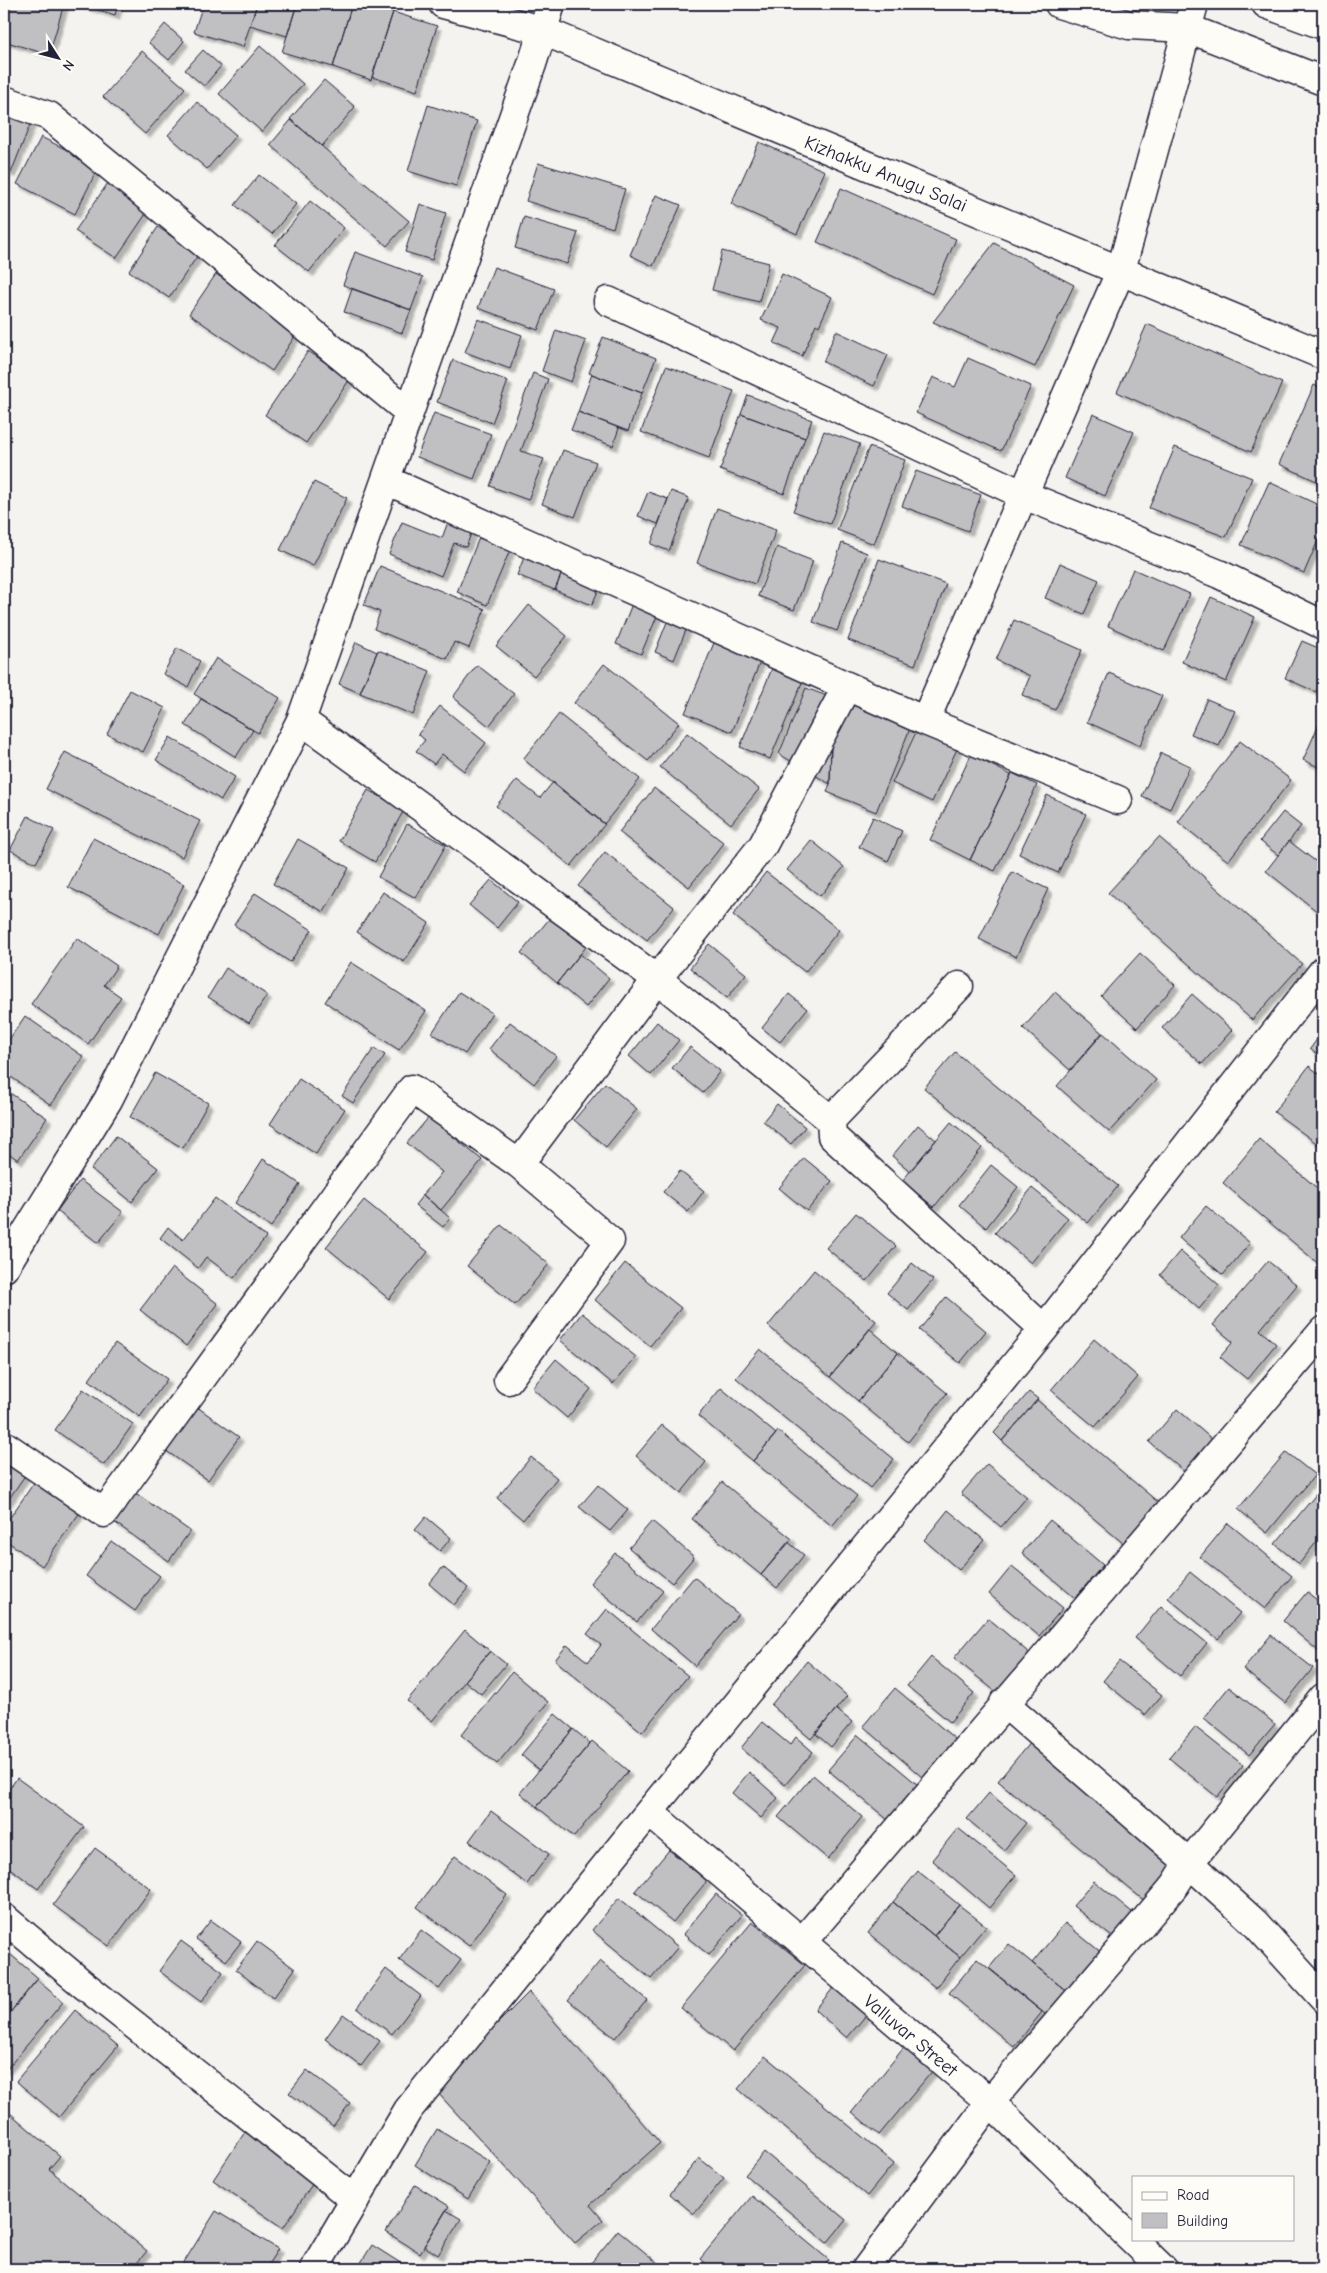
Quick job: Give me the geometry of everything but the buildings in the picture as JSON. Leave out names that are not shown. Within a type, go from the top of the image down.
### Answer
[{"type":"street","name":"Kizhakku Anugu Salai","points":[[443,4],[541,30],[1323,355]]},
{"type":"street","points":[[4,1268],[108,1100],[301,720],[532,64],[541,30],[551,4]]},
{"type":"street","points":[[1059,4],[1129,25],[1191,16],[1323,81]]},
{"type":"street","points":[[1266,4],[1323,25]]},
{"type":"street","points":[[924,721],[1121,270],[1191,16]]},
{"type":"street","points":[[4,100],[49,116],[409,412]]},
{"type":"street","points":[[608,300],[1024,495],[1219,574],[1323,625]]},
{"type":"street","points":[[386,480],[924,721],[1118,800]]},
{"type":"street","points":[[519,1164],[656,979],[763,846],[847,686]]},
{"type":"street","points":[[301,720],[656,979],[831,1120]]},
{"type":"street","points":[[314,2269],[408,2110],[1044,1329],[1323,971]]},
{"type":"street","points":[[959,986],[831,1120],[832,1136],[1044,1329]]},
{"type":"street","points":[[4,1445],[104,1512],[412,1088],[519,1164],[610,1241],[508,1380]]},
{"type":"street","points":[[802,1942],[1323,1331]]},
{"type":"street","points":[[866,2269],[990,2102],[1175,1885],[1190,1863],[1323,1698]]},
{"type":"street","points":[[1004,1703],[1190,1863],[1254,1922],[1323,1998]]},
{"type":"street","name":"Valluvar Street","points":[[649,1812],[990,2102],[1132,2239]]},
{"type":"street","points":[[4,1918],[84,1985],[355,2200]]},
{"type":"street","name":"Valluvar Street","points":[[1133,2240],[1163,2269]]}]
